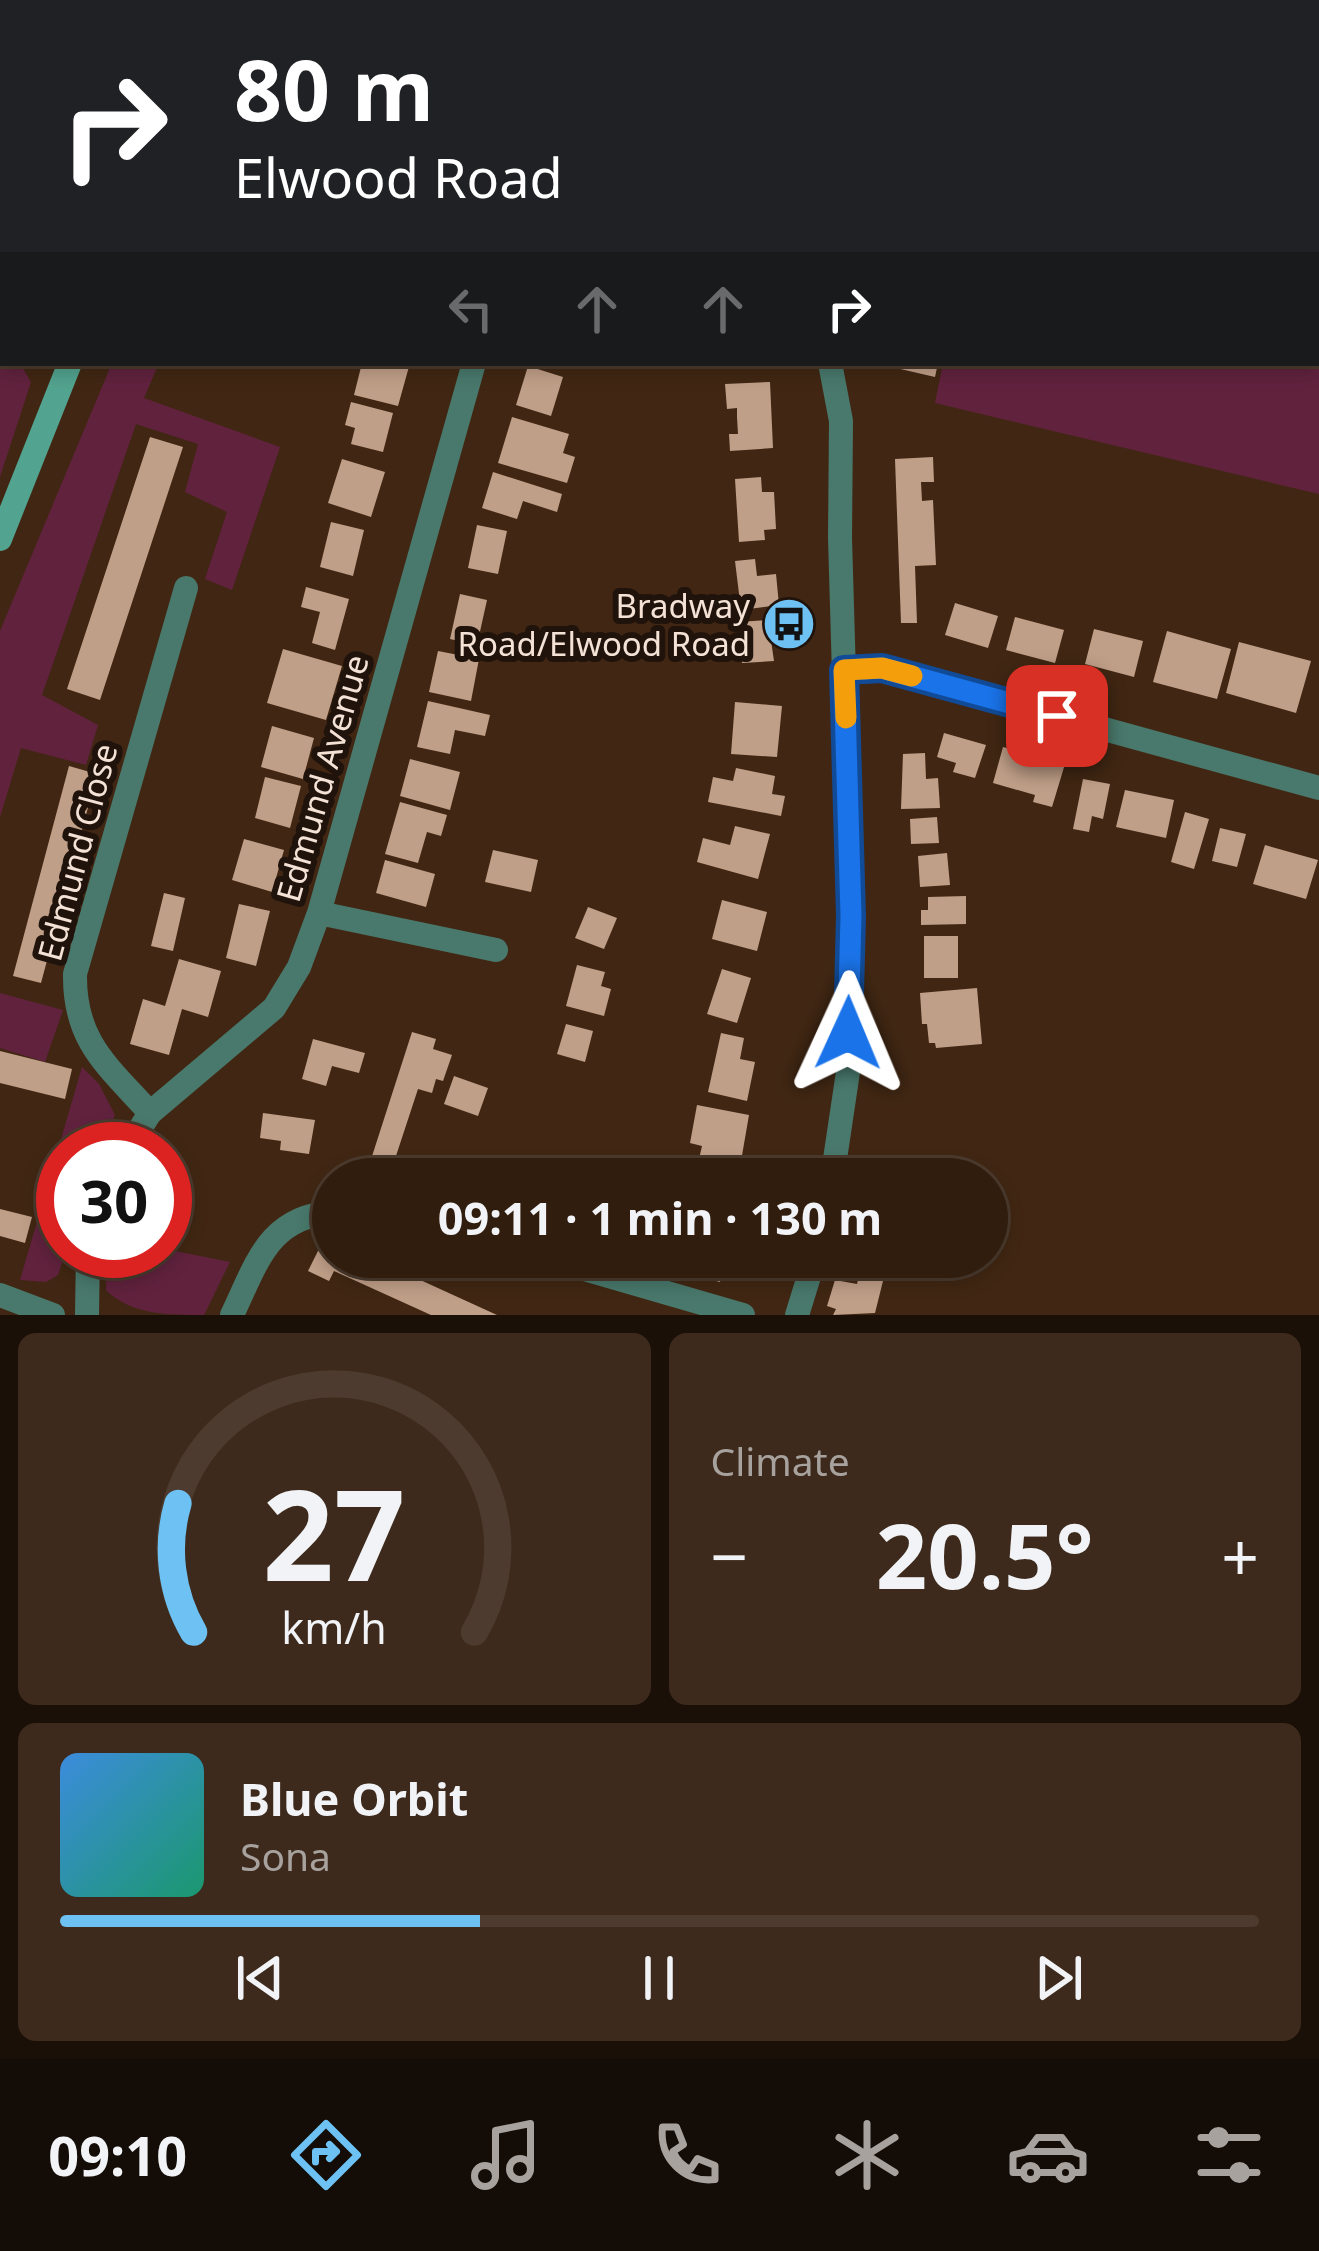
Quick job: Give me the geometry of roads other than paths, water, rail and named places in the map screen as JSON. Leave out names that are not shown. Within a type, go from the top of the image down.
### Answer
[{"type":"main road","points":[[0,539],[69,366]]},
{"type":"street","name":"Edmund Avenue","points":[[144,1122],[274,1008],[299,967],[320,913],[473,366]]},
{"type":"street","points":[[831,366],[841,421],[851,916],[848,1072],[835,1158]]},
{"type":"street","name":"Edmund Close","points":[[150,1113],[81,1029],[74,1006],[75,974],[186,588]]},
{"type":"street","points":[[844,670],[882,668],[1319,788]]},
{"type":"street","points":[[320,913],[496,950]]},
{"type":"street","points":[[232,1315],[261,1253],[281,1229],[312,1214]]},
{"type":"street","points":[[87,1315],[88,1278]]},
{"type":"street","points":[[615,1278],[743,1315]]},
{"type":"street","points":[[797,1315],[808,1278]]},
{"type":"street","points":[[0,1295],[53,1315]]},
{"type":"place","name":"Bradway Road/Elwood Road","points":[[789,624]]}]
